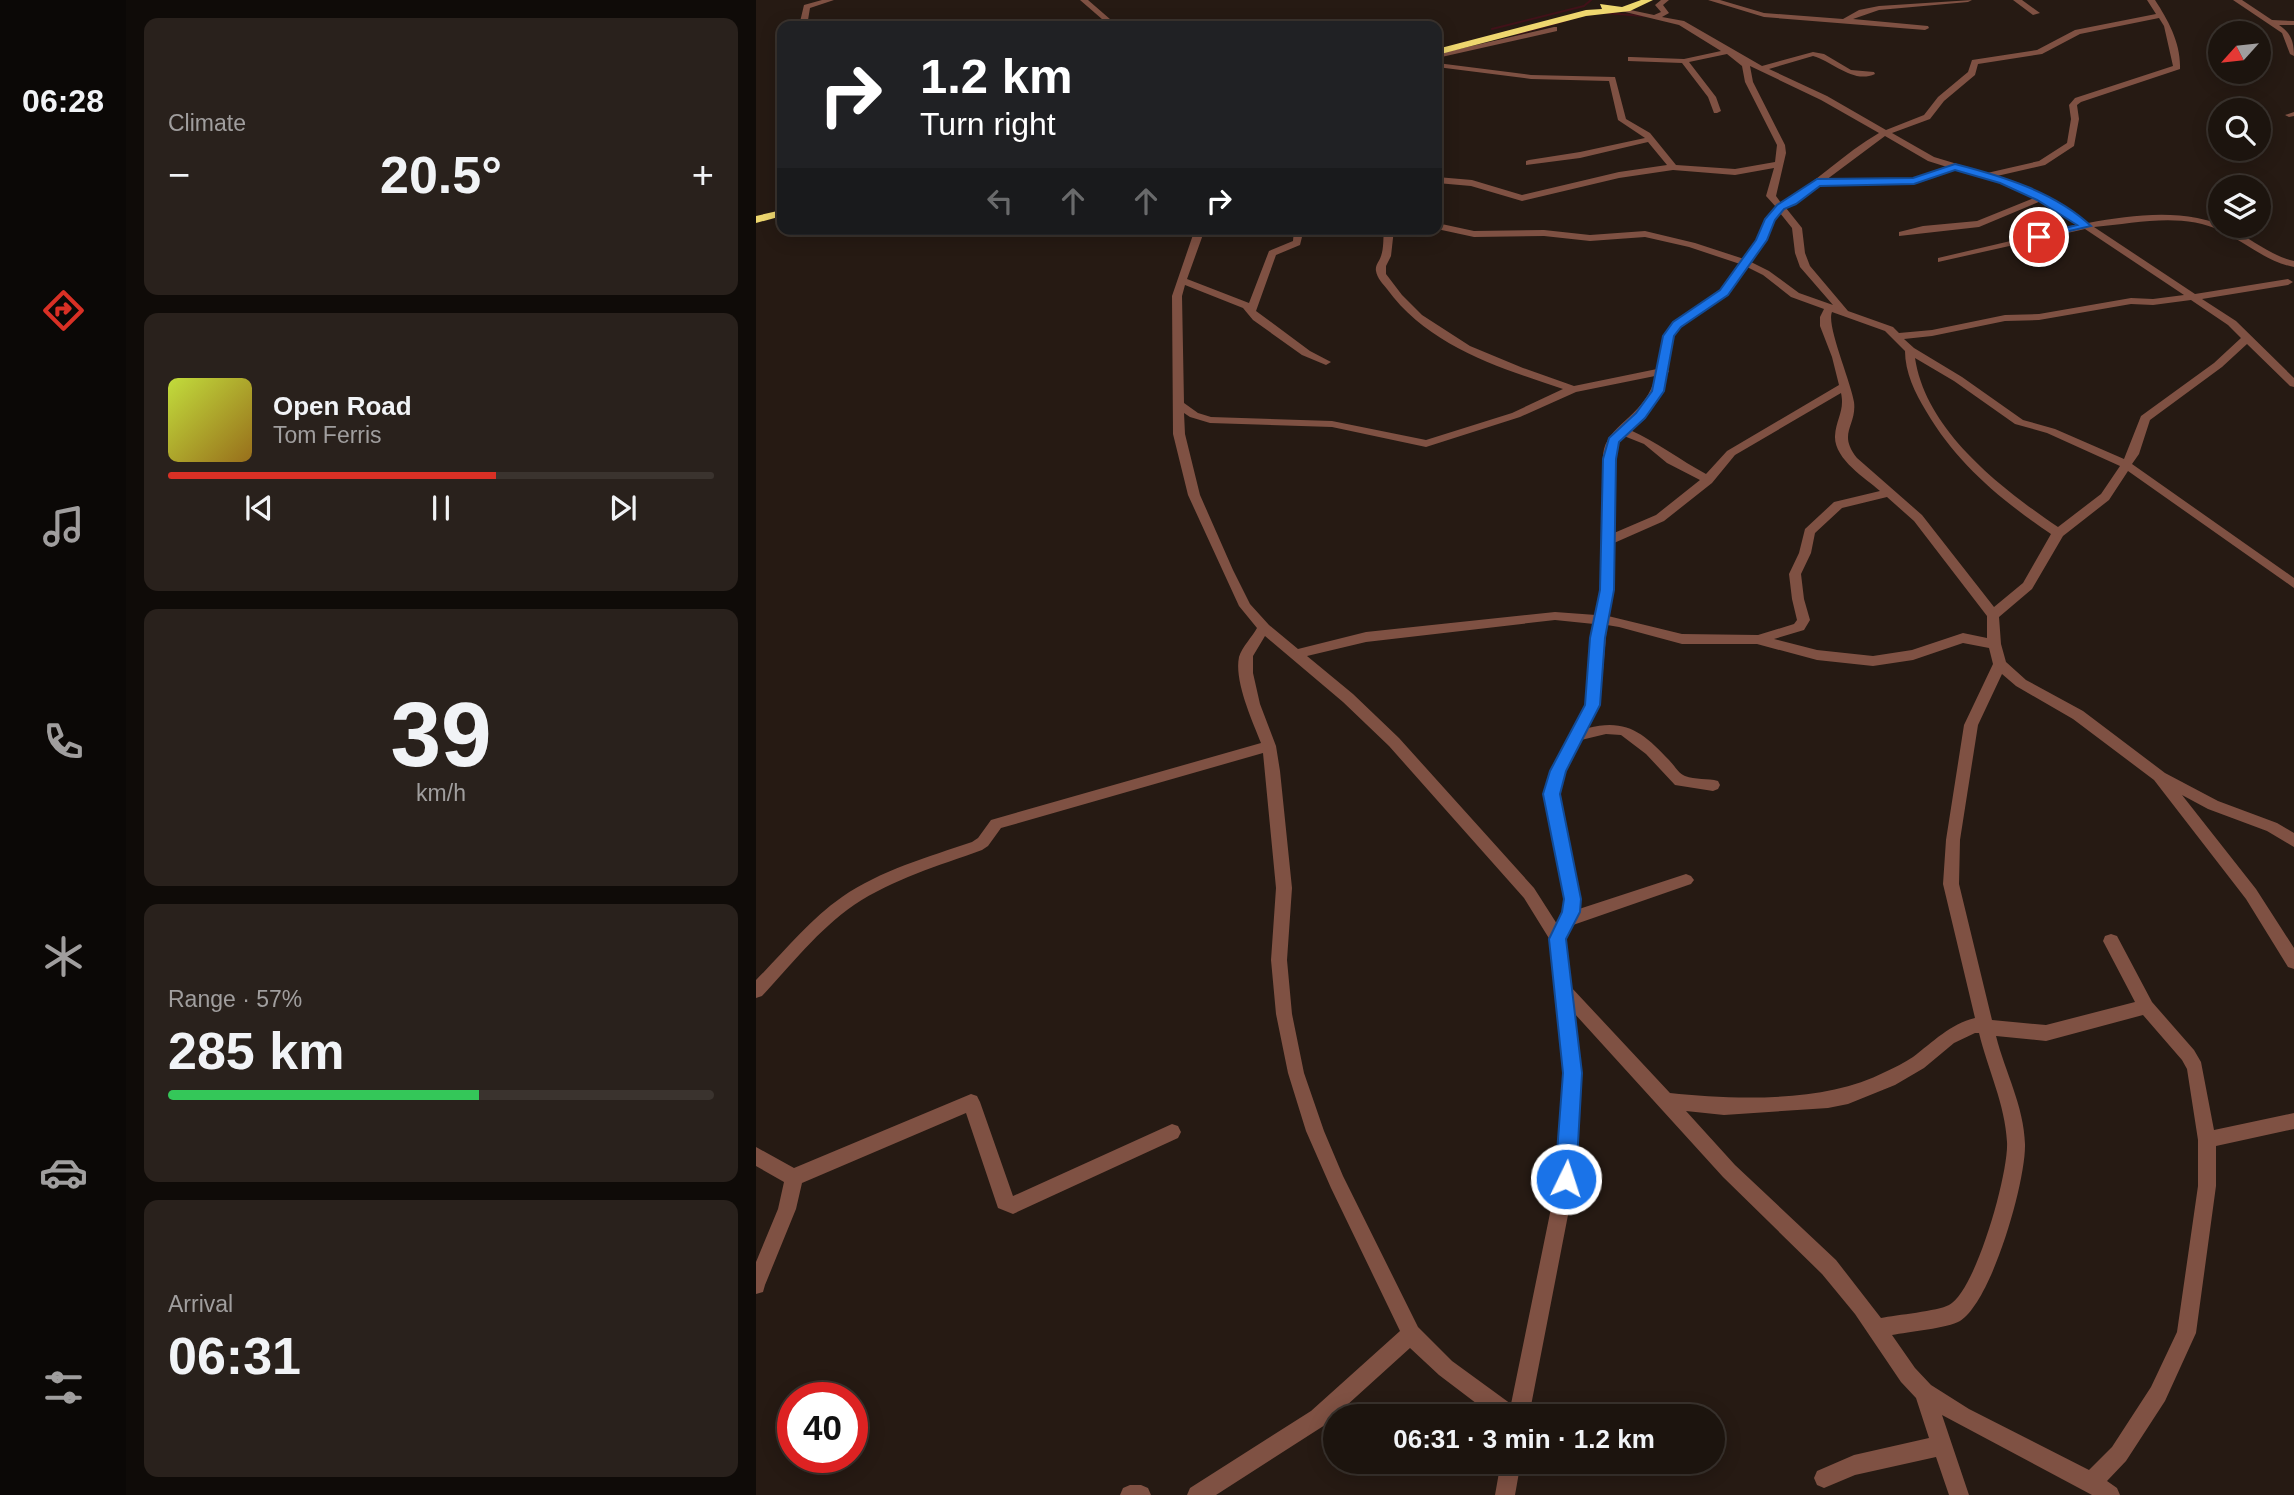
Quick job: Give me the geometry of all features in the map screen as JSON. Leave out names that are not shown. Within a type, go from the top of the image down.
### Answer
[{"type":"main road","points":[[1442,50],[1586,13],[1637,8],[1643,1]]},
{"type":"main road","points":[[1442,49],[1597,2],[1618,10]]},
{"type":"main road","points":[[756,214],[777,208]]},
{"type":"main road","points":[[756,220],[777,214]]},
{"type":"street","points":[[804,21],[807,7],[830,0]]},
{"type":"street","points":[[1084,0],[1108,21]]},
{"type":"street","points":[[1665,0],[1659,5],[1665,11],[1730,51],[1746,65],[1749,82],[1781,145],[1771,196],[1797,228],[1805,267],[1845,313]]},
{"type":"street","points":[[1712,0],[1764,15],[1898,23],[1925,28]]},
{"type":"street","points":[[1844,21],[1862,12],[1879,8],[1968,0]]},
{"type":"street","points":[[2017,0],[2036,13]]},
{"type":"street","points":[[1988,176],[2042,163],[2071,144],[2075,119],[2073,105],[2078,100],[2177,67],[2175,48],[2162,15],[2151,0]]},
{"type":"street","points":[[2237,0],[2273,22],[2288,36],[2294,54]]},
{"type":"street","points":[[1643,1],[1656,16]]},
{"type":"street","points":[[1618,10],[1681,23]]},
{"type":"street","points":[[1656,16],[1665,11]]},
{"type":"street","points":[[1558,939],[1573,899],[1552,794],[1558,771],[1593,705],[1609,540],[1610,448],[1622,431],[1652,401],[1664,371],[1668,336],[1677,324],[1724,293],[1762,240],[1770,219],[1781,207],[1793,202],[1868,143],[1885,133],[1927,117],[1941,99],[1972,73],[1977,61],[2039,52],[2078,32],[2095,27],[2138,22],[2162,15]]},
{"type":"street","points":[[2273,22],[2294,23]]},
{"type":"street","points":[[1442,50],[1554,29]]},
{"type":"street","points":[[1631,59],[1684,61],[1730,51]]},
{"type":"street","points":[[1763,68],[1812,54],[1821,56],[1849,72],[1871,74]]},
{"type":"street","points":[[1739,58],[1763,68],[1931,159],[1988,176],[2040,198],[2232,323],[2294,384]]},
{"type":"street","points":[[1684,61],[1712,97],[1717,111]]},
{"type":"street","points":[[1442,66],[1531,77],[1612,79],[1622,120],[1650,139],[1673,167]]},
{"type":"street","points":[[1529,163],[1650,139]]},
{"type":"street","points":[[1442,181],[1472,184],[1522,198],[1619,174],[1673,167],[1735,172],[1779,164]]},
{"type":"street","points":[[1817,183],[1914,181],[1955,167]]},
{"type":"street","points":[[1902,234],[1923,229],[1979,224],[2040,198]]},
{"type":"street","points":[[1941,260],[2086,226],[2186,216],[2226,229],[2277,259],[2294,264]]},
{"type":"street","points":[[1442,227],[1474,234],[1544,233],[1590,238],[1645,234],[1684,242],[1746,263],[1766,273],[1795,295],[1889,329],[1899,336],[1910,350],[1966,384],[2019,422],[2051,431],[2125,464],[2294,584]]},
{"type":"street","points":[[1198,235],[1177,296],[1179,433],[1194,495],[1245,606],[1264,628],[1348,698],[1394,742],[1528,893],[1558,939],[1573,1073],[1566,1179],[1521,1404]]},
{"type":"street","points":[[1251,311],[1264,280],[1267,260],[1272,254],[1297,243],[1298,235]]},
{"type":"street","points":[[1389,235],[1387,256],[1381,266],[1381,274],[1413,315],[1457,343],[1573,389]]},
{"type":"street","points":[[1181,280],[1217,296],[1240,302],[1257,318],[1326,362]]},
{"type":"street","points":[[1899,336],[1932,333],[2005,318],[2039,317],[2131,301],[2153,302],[2288,282]]},
{"type":"street","points":[[1829,308],[1825,326],[1837,357],[1849,405],[1841,436],[1843,448],[1853,461],[1918,519],[1993,615],[1994,643],[2000,664],[2021,683],[2078,715],[2159,776],[2213,804],[2272,827],[2294,841]]},
{"type":"street","points":[[1993,615],[2028,586],[2057,533],[2105,497],[2133,454],[2145,418],[2218,365],[2247,338]]},
{"type":"street","points":[[1910,350],[1909,364],[1918,387],[1954,448],[1997,491],[2057,533]]},
{"type":"street","points":[[1180,405],[1195,415],[1210,419],[1332,424],[1426,444],[1517,415],[1573,389],[1664,371]]},
{"type":"street","points":[[1609,540],[1660,518],[1708,480],[1731,453],[1844,386]]},
{"type":"street","points":[[1622,431],[1648,442],[1671,460],[1708,480]]},
{"type":"street","points":[[1757,639],[1799,627],[1804,620],[1795,574],[1805,554],[1809,532],[1838,505],[1887,493]]},
{"type":"street","points":[[1296,654],[1366,637],[1532,617],[1603,620],[1682,639],[1757,639],[1817,656],[1872,661],[1913,655],[1964,638],[1994,643]]},
{"type":"street","points":[[1264,628],[1246,656],[1246,674],[1269,746],[1284,888],[1279,960],[1284,1014],[1296,1073],[1315,1131],[1337,1182],[1411,1334],[1428,1354],[1448,1371],[1494,1404]]},
{"type":"street","points":[[1876,1328],[1953,1314],[1966,1302],[1989,1257],[2012,1180],[2016,1144],[2011,1108],[1992,1052],[1951,884],[1953,839],[1971,725],[2000,664]]},
{"type":"street","points":[[1577,736],[1616,729],[1630,733],[1660,758],[1680,781],[1713,785]]},
{"type":"street","points":[[756,991],[820,925],[860,892],[977,846],[984,842],[996,824],[1269,746]]},
{"type":"street","points":[[2159,776],[2251,894],[2294,962]]},
{"type":"street","points":[[1567,920],[1686,880]]},
{"type":"street","points":[[2091,1482],[2119,1454],[2158,1394],[2186,1333],[2207,1186],[2207,1140],[2192,1062],[2146,1007],[2110,941]]},
{"type":"street","points":[[1565,991],[1729,1171],[1829,1267],[1908,1375],[1924,1392],[1962,1416],[2091,1482],[2110,1495]]},
{"type":"street","points":[[1664,1101],[1724,1107],[1848,1096],[1889,1079],[1918,1063],[1948,1038],[1974,1025],[2029,1034],[2046,1033],[2146,1007]]},
{"type":"street","points":[[756,1156],[793,1177],[971,1102],[1004,1202],[1013,1205],[1172,1132]]},
{"type":"street","points":[[2207,1140],[2294,1121]]},
{"type":"street","points":[[758,1276],[788,1209],[793,1177]]},
{"type":"street","points":[[1197,1495],[1318,1418],[1411,1334]]},
{"type":"street","points":[[1924,1392],[1959,1495]]},
{"type":"street","points":[[1824,1478],[1854,1465],[1943,1444]]},
{"type":"street","points":[[1505,1495],[1509,1474]]},
{"type":"street","points":[[1130,1495],[1141,1495]]},
{"type":"waterway","points":[[1492,29],[1584,6],[1591,0]]},
{"type":"waterway","points":[[1606,13],[1644,16]]},
{"type":"waterway","points":[[1518,34],[1568,20]]},
{"type":"route","points":[[1566,1179],[1573,1073],[1558,939],[1571,912],[1573,899],[1555,820],[1552,794],[1558,771],[1593,705],[1598,638],[1607,590],[1609,459],[1613,441],[1633,423],[1658,391],[1665,365],[1668,336],[1677,324],[1724,293],[1762,240],[1770,219],[1781,207],[1793,202],[1817,183],[1914,181],[1955,167],[2004,181],[2040,198],[2086,226],[2039,237]]}]
